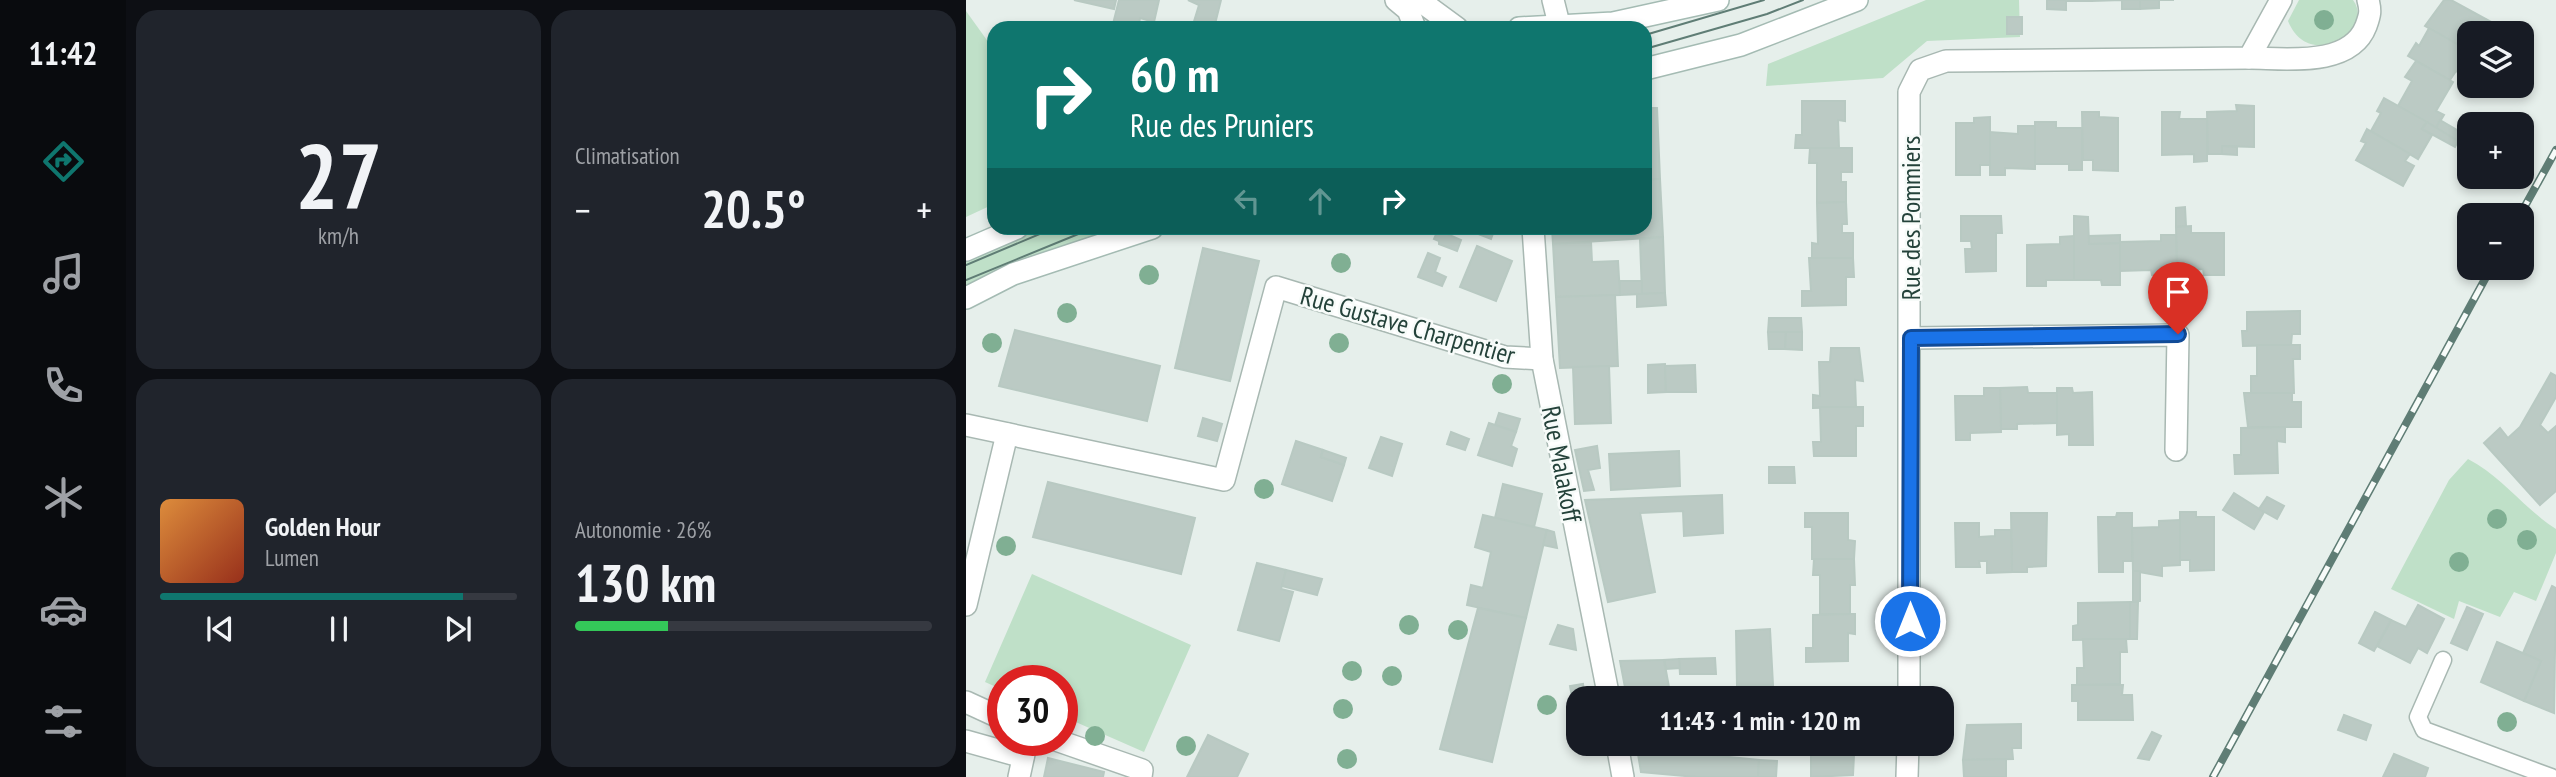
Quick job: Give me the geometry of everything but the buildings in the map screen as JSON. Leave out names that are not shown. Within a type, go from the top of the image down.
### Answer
[{"type":"street","points":[[1396,0],[1408,10],[1412,21]]},
{"type":"street","points":[[1419,0],[1448,21]]},
{"type":"street","points":[[1553,0],[1558,21]]},
{"type":"street","points":[[1622,21],[1718,0]]},
{"type":"street","points":[[1652,67],[1741,45],[1857,0]]},
{"type":"street","points":[[2249,58],[2281,0]]},
{"type":"street","name":"Rue des Pommiers","points":[[1909,686],[1909,92],[1920,70],[1946,61],[2309,58],[2352,46],[2364,32],[2371,12],[2368,0]]},
{"type":"street","points":[[966,250],[1001,235]]},
{"type":"street","points":[[966,298],[1013,274],[1131,235]]},
{"type":"street","name":"Rue Malakoff","points":[[1533,235],[1542,359],[1607,686]]},
{"type":"street","name":"Rue Gustave Charpentier","points":[[966,425],[1224,480],[1276,287],[1505,357],[1542,359]]},
{"type":"street","points":[[1911,338],[2178,334],[2176,450]]},
{"type":"street","points":[[966,605],[1007,434]]},
{"type":"street","points":[[966,702],[987,712]]},
{"type":"street","points":[[966,741],[1023,758]]},
{"type":"street","points":[[1078,748],[1142,770],[1141,777]]},
{"type":"street","points":[[1619,756],[1623,777]]},
{"type":"street","points":[[1907,777],[1908,756]]},
{"type":"lane","points":[[2443,660],[2418,717],[2424,730],[2551,777]]},
{"type":"green space","points":[[1926,0],[2019,0],[2020,37],[1927,41],[1883,78],[1766,86],[1768,64]]},
{"type":"green space","points":[[2299,0],[2353,0],[2358,12],[2356,23],[2348,34],[2337,41],[2324,45],[2310,44],[2298,36],[2288,21]]},
{"type":"green space","points":[[966,11],[987,40],[987,207],[966,217]]},
{"type":"green space","points":[[1019,235],[1116,235],[966,289],[966,259]]},
{"type":"green space","points":[[2468,459],[2492,475],[2556,529],[2556,553],[2536,601],[2514,592],[2500,617],[2459,601],[2454,619],[2391,589],[2449,480]]},
{"type":"green space","points":[[1032,574],[1191,645],[1144,752],[1078,723],[1078,665],[992,665]]},
{"type":"tram line","points":[[1652,33],[1764,0]]},
{"type":"tram line","points":[[1652,47],[1767,14],[1803,0]]},
{"type":"tram line","points":[[966,265],[1037,235]]},
{"type":"tram line","points":[[966,280],[1076,235]]},
{"type":"railway","points":[[2527,203],[2556,150]]},
{"type":"railway","points":[[2213,777],[2484,280]]},
{"type":"route","points":[[1910,621],[1911,338],[2178,334]]}]
